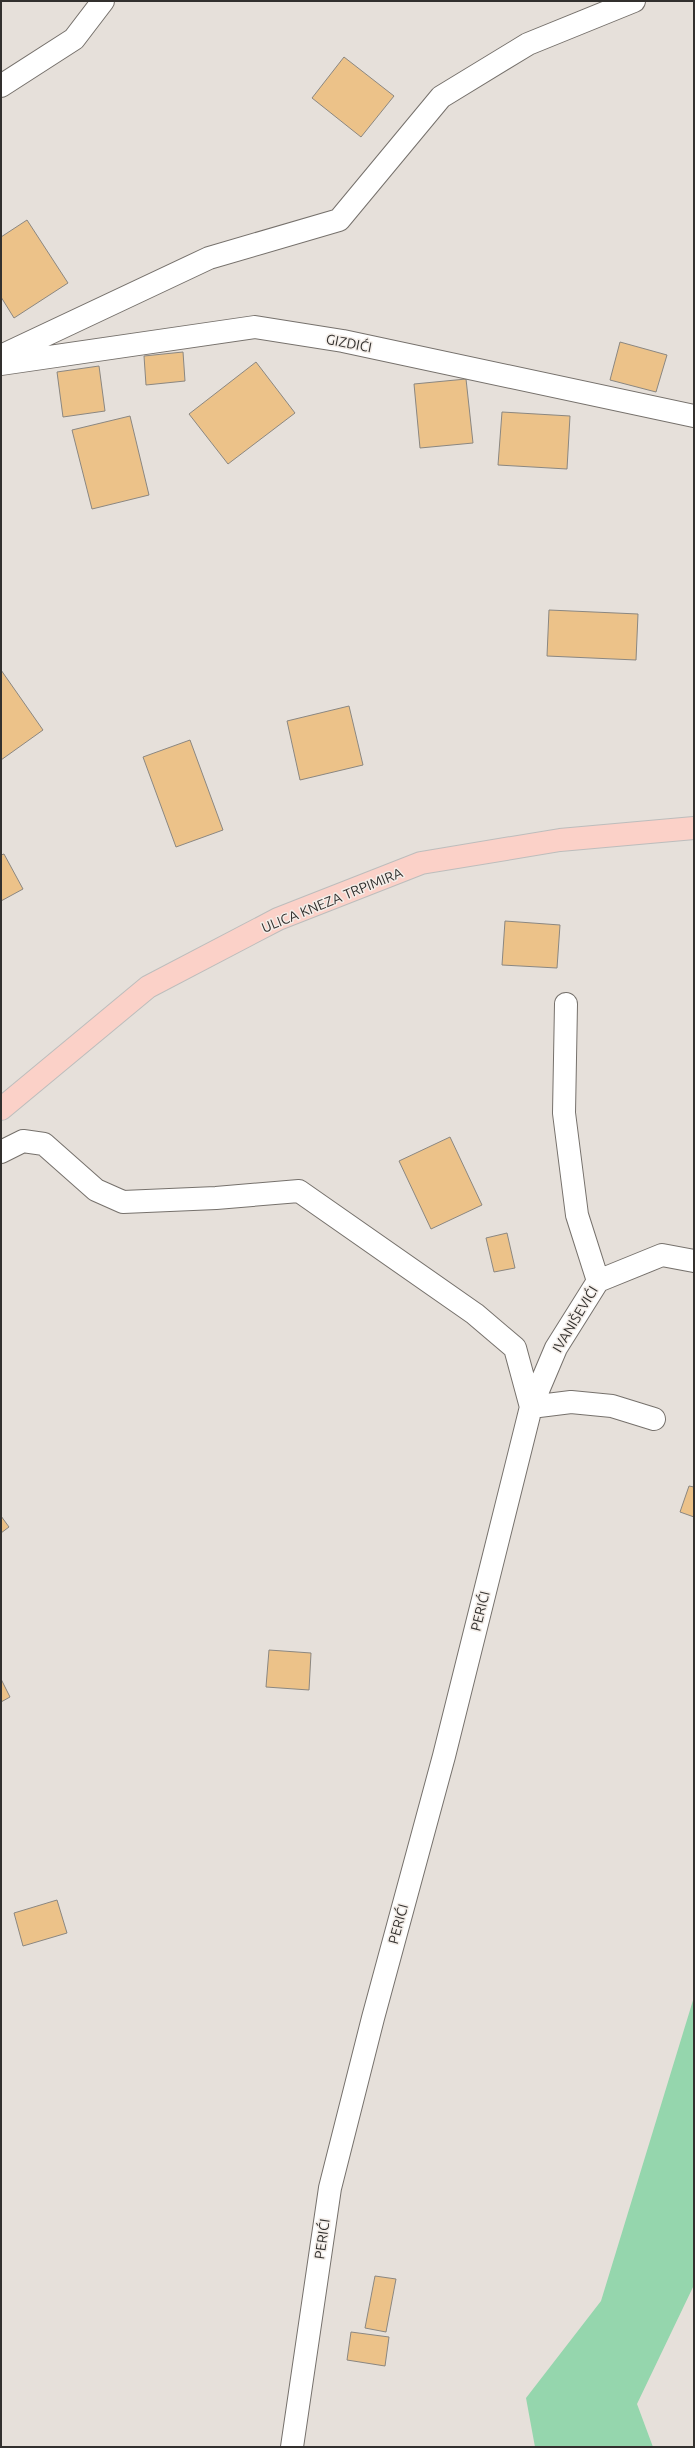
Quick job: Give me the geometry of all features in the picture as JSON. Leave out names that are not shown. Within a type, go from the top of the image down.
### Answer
[{"type":"main road","name":"ULICA KNEZA TRPIMIRA","points":[[1,1109],[148,987],[278,919],[421,864],[560,840],[694,828]]},
{"type":"street","points":[[1,86],[74,39],[103,1]]},
{"type":"street","points":[[1,356],[209,258],[339,220],[441,97],[528,44],[634,1]]},
{"type":"street","name":"GIZDIĆI","points":[[1,364],[255,327],[343,341],[694,416]]},
{"type":"street","points":[[566,1004],[564,1113],[577,1215],[598,1281]]},
{"type":"street","points":[[1,1152],[23,1141],[44,1144],[96,1190],[123,1202],[216,1198],[298,1191],[475,1314],[514,1348],[531,1407],[570,1402],[612,1406],[654,1419]]},
{"type":"street","name":"IVANIŠEVIĆI","points":[[531,1407],[556,1348],[598,1281],[662,1255],[694,1261]]},
{"type":"street","name":"PERIĆI","points":[[292,2447],[330,2188],[373,2018],[444,1756],[531,1407]]},
{"type":"green space","points":[[694,1997],[694,2285],[637,2404],[653,2447],[535,2447],[526,2398],[601,2301]]},
{"type":"building","points":[[344,57],[394,96],[361,137],[312,98]]},
{"type":"building","points":[[27,220],[68,283],[14,318],[1,297],[1,237]]},
{"type":"building","points":[[620,342],[667,355],[656,392],[610,380]]},
{"type":"building","points":[[183,352],[185,381],[146,385],[144,356]]},
{"type":"building","points":[[256,362],[295,413],[228,464],[189,414]]},
{"type":"building","points":[[99,366],[105,411],[63,417],[57,372]]},
{"type":"building","points":[[466,379],[473,443],[420,448],[414,384]]},
{"type":"building","points":[[502,412],[570,416],[567,469],[498,465]]},
{"type":"building","points":[[130,416],[149,495],[92,509],[72,430]]},
{"type":"building","points":[[549,610],[638,614],[636,660],[547,656]]},
{"type":"building","points":[[1,670],[43,730],[1,760]]},
{"type":"building","points":[[349,706],[363,765],[300,780],[287,721]]},
{"type":"building","points":[[190,740],[223,830],[176,847],[143,757]]},
{"type":"building","points":[[4,854],[23,889],[1,901],[1,855]]},
{"type":"building","points":[[505,921],[560,925],[557,968],[502,965]]},
{"type":"building","points":[[450,1137],[482,1205],[431,1229],[399,1161]]},
{"type":"building","points":[[507,1233],[515,1268],[494,1272],[486,1238]]},
{"type":"building","points":[[689,1486],[694,1487],[694,1517],[680,1512]]},
{"type":"building","points":[[1,1516],[9,1527],[1,1533]]},
{"type":"building","points":[[269,1650],[311,1653],[309,1690],[266,1687]]},
{"type":"building","points":[[1,1679],[10,1697],[1,1702]]},
{"type":"building","points":[[57,1900],[67,1933],[23,1946],[14,1913]]},
{"type":"building","points":[[375,2276],[396,2279],[386,2332],[365,2328]]},
{"type":"building","points":[[351,2332],[389,2337],[385,2366],[347,2360]]}]
